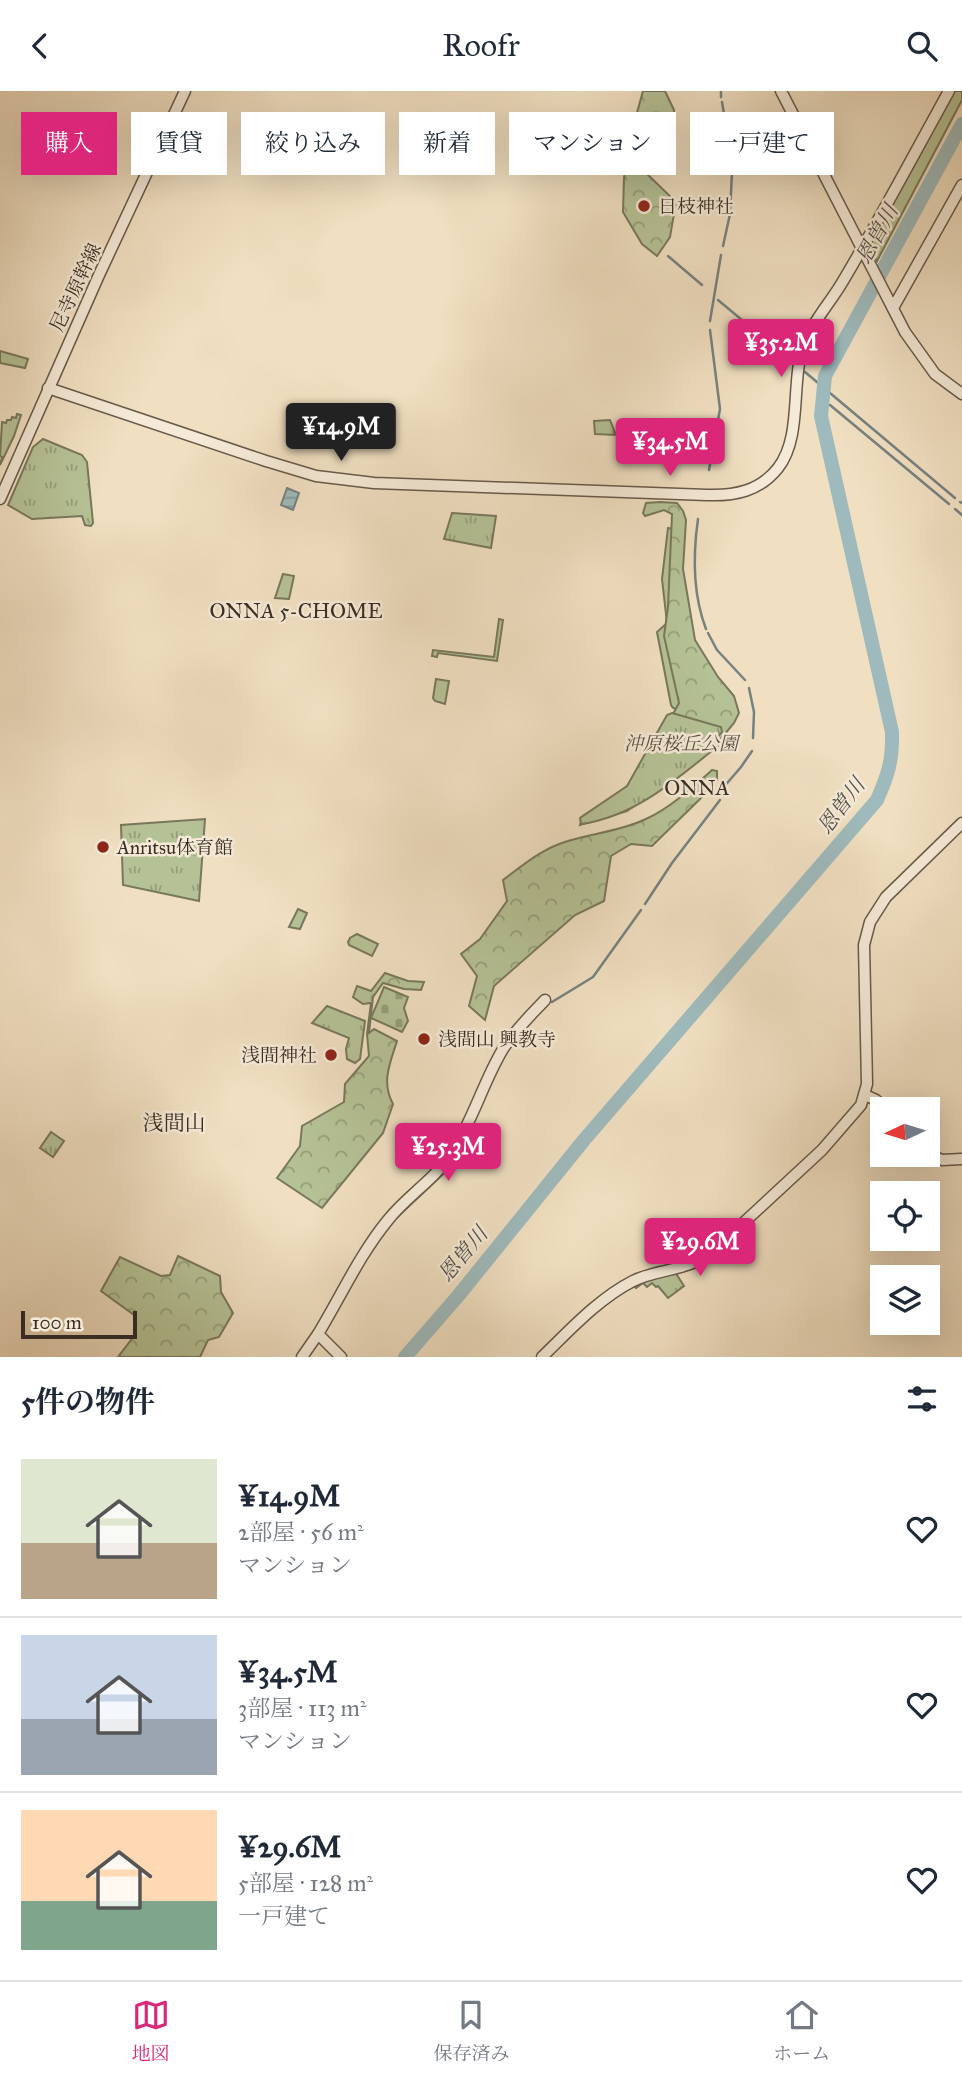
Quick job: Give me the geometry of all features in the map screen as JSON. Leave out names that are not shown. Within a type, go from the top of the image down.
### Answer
[{"type":"street","name":"尼寺原幹線","points":[[0,499],[48,388],[185,91]]},
{"type":"street","points":[[780,91],[905,333],[935,374],[962,394]]},
{"type":"street","points":[[48,388],[265,461],[327,477],[382,483],[712,495],[740,493],[757,487],[768,479],[788,451],[804,343],[842,283],[949,91]]},
{"type":"street","points":[[893,307],[962,185]]},
{"type":"street","points":[[542,1357],[593,1309],[625,1285],[649,1273],[693,1263],[713,1251],[822,1150],[861,1105],[865,1095],[867,1063],[864,945],[870,922],[886,897],[962,823]]},
{"type":"street","points":[[302,1357],[389,1218],[447,1161],[462,1137],[514,1031],[545,1000]]},
{"type":"street","points":[[865,1095],[870,1097]]},
{"type":"street","points":[[940,1159],[962,1159]]},
{"type":"street","points":[[318,1334],[341,1357]]},
{"type":"green space","points":[[643,91],[665,91],[674,110],[674,112],[637,112]]},
{"type":"green space","points":[[952,91],[962,91],[962,100],[877,261],[868,248],[869,245]]},
{"type":"green space","points":[[624,175],[648,175],[676,202],[670,237],[657,256],[642,244],[623,212]]},
{"type":"green space","points":[[0,351],[28,359],[25,368],[0,363]]},
{"type":"green space","points":[[17,414],[21,415],[0,465],[2,422],[16,418]]},
{"type":"green space","points":[[610,420],[616,435],[595,434],[594,421]]},
{"type":"green space","points":[[43,439],[82,455],[87,462],[93,523],[91,526],[85,525],[82,516],[32,519],[8,505],[33,447]]},
{"type":"green space","points":[[646,503],[677,503],[683,511],[686,520],[683,569],[695,640],[718,677],[734,696],[739,713],[719,741],[687,769],[627,811],[580,825],[583,816],[625,790],[679,703],[664,636],[672,514],[664,510],[645,516],[643,513]]},
{"type":"green space","points":[[452,513],[496,516],[491,548],[444,539]]},
{"type":"green space","points":[[668,528],[681,530],[677,561],[702,717],[671,705],[657,632],[667,623],[662,579]]},
{"type":"green space","points":[[283,574],[294,576],[289,599],[275,598]]},
{"type":"green space","points":[[499,619],[503,620],[497,661],[438,653],[437,657],[432,656],[433,650],[494,657]]},
{"type":"green space","points":[[436,679],[449,681],[445,704],[433,698]]},
{"type":"green space","name":"沖原桜丘公園","points":[[672,713],[721,727],[722,732],[715,740],[719,745],[672,783],[638,805],[601,820],[581,824],[580,818],[627,786],[667,715]]},
{"type":"green space","points":[[712,770],[717,771],[717,779],[652,846],[631,844],[611,856],[604,901],[575,915],[494,986],[485,1020],[469,1006],[477,976],[461,954],[480,939],[507,901],[503,880],[534,857],[559,844],[637,823],[655,814],[681,797]]},
{"type":"green space","points":[[205,819],[199,901],[123,885],[121,825]]},
{"type":"green space","points":[[298,909],[307,913],[300,929],[289,927]]},
{"type":"green space","points":[[357,934],[378,944],[372,956],[349,945],[350,938]]},
{"type":"green space","points":[[385,973],[408,981],[424,982],[421,990],[383,983],[373,997],[369,1033],[374,1029],[397,1041],[387,1080],[393,1104],[383,1133],[322,1208],[277,1178],[300,1146],[302,1126],[344,1102],[345,1084],[369,1056],[367,1034],[371,1003],[363,1004],[353,997],[357,986],[371,991]]},
{"type":"green space","points":[[384,987],[408,997],[404,1008],[408,1021],[402,1032],[371,1018]]},
{"type":"green space","points":[[327,1006],[365,1021],[360,1059],[355,1063],[347,1059],[349,1038],[312,1023]]},
{"type":"green space","points":[[51,1132],[64,1141],[53,1157],[40,1148]]},
{"type":"green space","points":[[178,1256],[220,1276],[221,1292],[233,1313],[219,1337],[208,1340],[200,1357],[118,1357],[134,1336],[134,1315],[101,1291],[120,1257],[161,1276],[170,1275]]},
{"type":"green space","points":[[675,1272],[684,1286],[668,1298],[652,1283],[647,1287],[643,1283],[636,1288],[634,1285]]},
{"type":"water","points":[[287,488],[299,493],[293,510],[281,505]]},
{"type":"waterway","points":[[721,91],[721,97]]},
{"type":"waterway","points":[[722,102],[724,112]]},
{"type":"waterway","name":"恩曽川","points":[[405,1357],[584,1140],[877,800],[889,767],[892,732],[821,416],[825,376],[962,124]]},
{"type":"waterway","points":[[723,246],[730,214],[732,175]]},
{"type":"waterway","points":[[710,321],[721,255]]},
{"type":"waterway","points":[[668,256],[702,285]]},
{"type":"waterway","points":[[718,300],[790,360]]},
{"type":"waterway","points":[[709,470],[720,409],[710,330]]},
{"type":"waterway","points":[[805,372],[955,498]]},
{"type":"waterway","name":"恩曽川","points":[[822,402],[826,403]]},
{"type":"waterway","points":[[830,405],[949,504]]},
{"type":"waterway","points":[[955,509],[962,515]]},
{"type":"waterway","points":[[698,519],[695,574],[706,629]]},
{"type":"waterway","points":[[708,633],[717,650],[745,680]]},
{"type":"waterway","points":[[749,688],[754,712],[753,738]]},
{"type":"waterway","points":[[722,789],[752,751]]},
{"type":"waterway","points":[[645,904],[720,800]]},
{"type":"waterway","points":[[552,1002],[593,977],[641,910]]},
{"type":"waterway","points":[[397,1217],[445,1172],[451,1162]]},
{"type":"waterway","points":[[340,1305],[361,1268]]},
{"type":"place","name":"日枝神社","points":[[644,206]]},
{"type":"place","name":"Anritsu体育館","points":[[103,847]]},
{"type":"place","name":"浅間山 興教寺","points":[[424,1039]]},
{"type":"place","name":"浅間神社","points":[[331,1055]]},
{"type":"district","name":"ONNA 5-CHOME","points":[[296,611]]},
{"type":"district","name":"ONNA","points":[[697,788]]},
{"type":"district","name":"浅間山","points":[[174,1123]]}]
